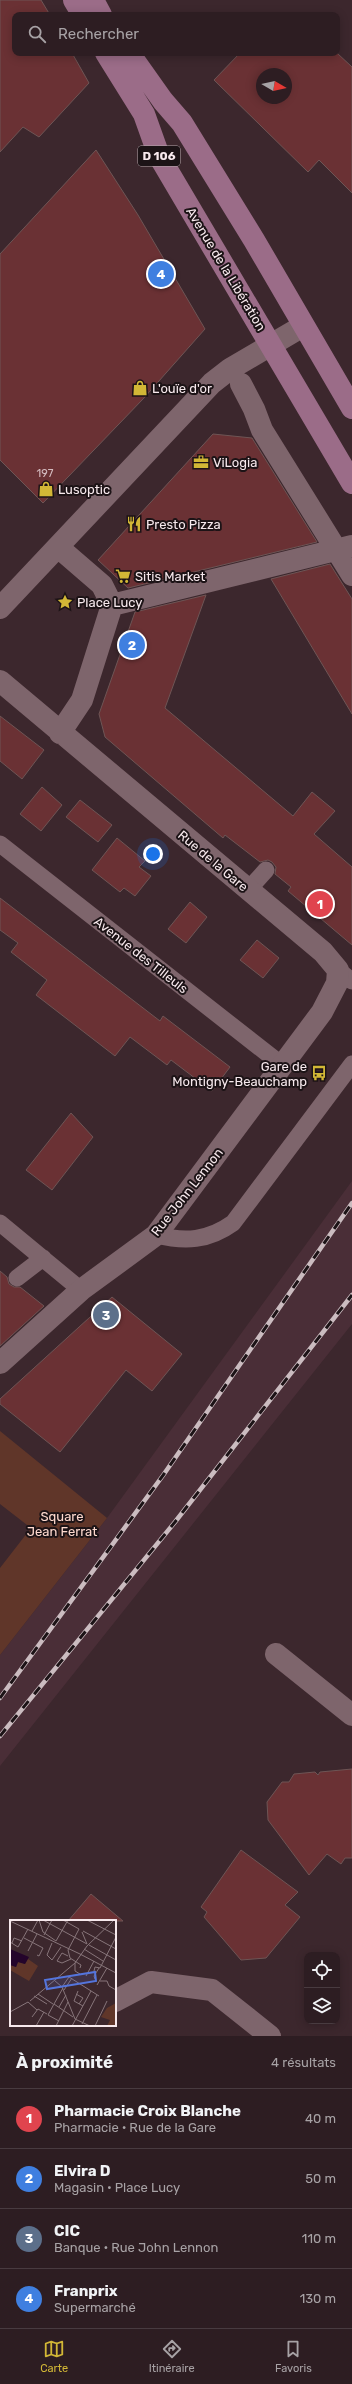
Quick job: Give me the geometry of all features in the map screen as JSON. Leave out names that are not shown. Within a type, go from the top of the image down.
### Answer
[{"type":"main road","points":[[74,0],[81,12]]},
{"type":"main road","points":[[92,0],[100,12]]},
{"type":"main road","name":"Avenue de la Libération","points":[[108,56],[144,114],[159,156],[352,483]]},
{"type":"main road","name":"D 106","points":[[131,56],[163,101],[182,123],[352,408]]},
{"type":"street","points":[[0,608],[212,383],[230,369],[304,326]]},
{"type":"street","points":[[241,384],[254,409],[262,430],[344,548],[352,575]]},
{"type":"street","points":[[58,547],[102,585],[112,605],[82,700],[60,733]]},
{"type":"street","points":[[112,605],[344,548]]},
{"type":"street","name":"Rue de la Gare","points":[[0,681],[60,733],[323,952],[345,976],[337,983],[332,994],[282,1065]]},
{"type":"street","name":"Rue John Lennon","points":[[0,1363],[81,1290],[156,1235],[282,1065]]},
{"type":"street","points":[[276,1654],[352,1715]]},
{"type":"street","points":[[116,2000],[151,1982],[212,1990],[270,2036]]},
{"type":"lane","name":"Avenue des Tilleuls","points":[[0,844],[282,1065]]},
{"type":"lane","points":[[248,890],[266,870]]},
{"type":"lane","points":[[156,1235],[174,1240],[194,1240],[218,1233],[233,1223],[352,1064]]},
{"type":"lane","points":[[0,1223],[81,1290]]},
{"type":"lane","points":[[17,1278],[43,1258]]},
{"type":"shaded area","points":[[352,1181],[352,1324],[0,1766],[0,1655],[107,1518]]},
{"type":"green space","name":"Square Jean Ferrat","points":[[0,1431],[107,1518],[0,1655],[0,1568],[31,1528],[0,1504]]},
{"type":"building","points":[[0,0],[41,0],[48,12],[12,12],[12,56],[74,56],[89,83],[39,137],[23,127],[0,152]]},
{"type":"building","points":[[237,56],[340,56],[352,67],[352,193],[319,160],[308,172],[214,80]]},
{"type":"building","points":[[96,150],[138,215],[205,329],[143,399],[43,503],[0,460],[0,254]]},
{"type":"building","points":[[213,434],[252,438],[317,542],[128,588],[98,560]]},
{"type":"building","points":[[330,564],[352,599],[352,714],[271,579]]},
{"type":"building","points":[[206,595],[165,708],[293,816],[312,792],[335,811],[314,834],[352,867],[352,945],[288,891],[291,887],[275,874],[276,867],[272,862],[268,860],[260,862],[225,835],[223,838],[105,737],[99,714],[135,612]]},
{"type":"building","points":[[0,716],[44,750],[22,779],[0,761]]},
{"type":"building","points":[[42,787],[62,805],[41,831],[20,814]]},
{"type":"building","points":[[80,800],[112,825],[98,842],[66,817]]},
{"type":"building","points":[[117,838],[145,861],[139,867],[151,876],[135,896],[124,888],[120,892],[92,870]]},
{"type":"building","points":[[0,898],[160,1021],[163,1016],[230,1067],[212,1091],[171,1060],[167,1065],[130,1037],[115,1056],[36,995],[47,980],[11,952],[18,943],[0,930]]},
{"type":"building","points":[[190,902],[207,917],[186,943],[168,929]]},
{"type":"building","points":[[257,940],[279,958],[263,978],[240,960]]},
{"type":"building","points":[[71,1113],[93,1137],[52,1190],[26,1170]]},
{"type":"building","points":[[0,1271],[7,1277],[9,1284],[14,1287],[20,1287],[44,1306],[0,1346]]},
{"type":"building","points":[[112,1297],[182,1354],[152,1391],[126,1370],[60,1452],[0,1404],[0,1399]]},
{"type":"building","points":[[352,1769],[352,1858],[345,1858],[341,1864],[327,1854],[309,1875],[268,1820],[267,1802],[282,1782],[289,1782],[294,1774],[315,1772],[318,1775],[320,1772]]},
{"type":"building","points":[[241,1850],[298,1892],[285,1905],[300,1917],[266,1958],[241,1960],[204,1917],[207,1912],[201,1907]]},
{"type":"building","points":[[91,1894],[123,1921],[116,1920],[69,1920]]},
{"type":"railway","points":[[0,1698],[164,1474],[352,1203]]},
{"type":"railway","points":[[0,1736],[175,1522],[352,1295]]},
{"type":"place","name":"Franprix","points":[[161,274]]},
{"type":"place","name":"L'ouïe d'or","points":[[140,388]]},
{"type":"place","name":"ViLogia","points":[[201,462]]},
{"type":"place","name":"Lusoptic","points":[[46,489]]},
{"type":"place","name":"Presto Pizza","points":[[134,524]]},
{"type":"place","name":"Sitis Market","points":[[123,576]]},
{"type":"place","name":"Place Lucy","points":[[65,602]]},
{"type":"place","name":"Elvira D","points":[[132,645]]},
{"type":"place","name":"Pharmacie Croix Blanche","points":[[320,904]]},
{"type":"place","name":"Gare de Montigny-Beauchamp","points":[[319,1073]]},
{"type":"place","name":"CIC","points":[[106,1315]]}]
